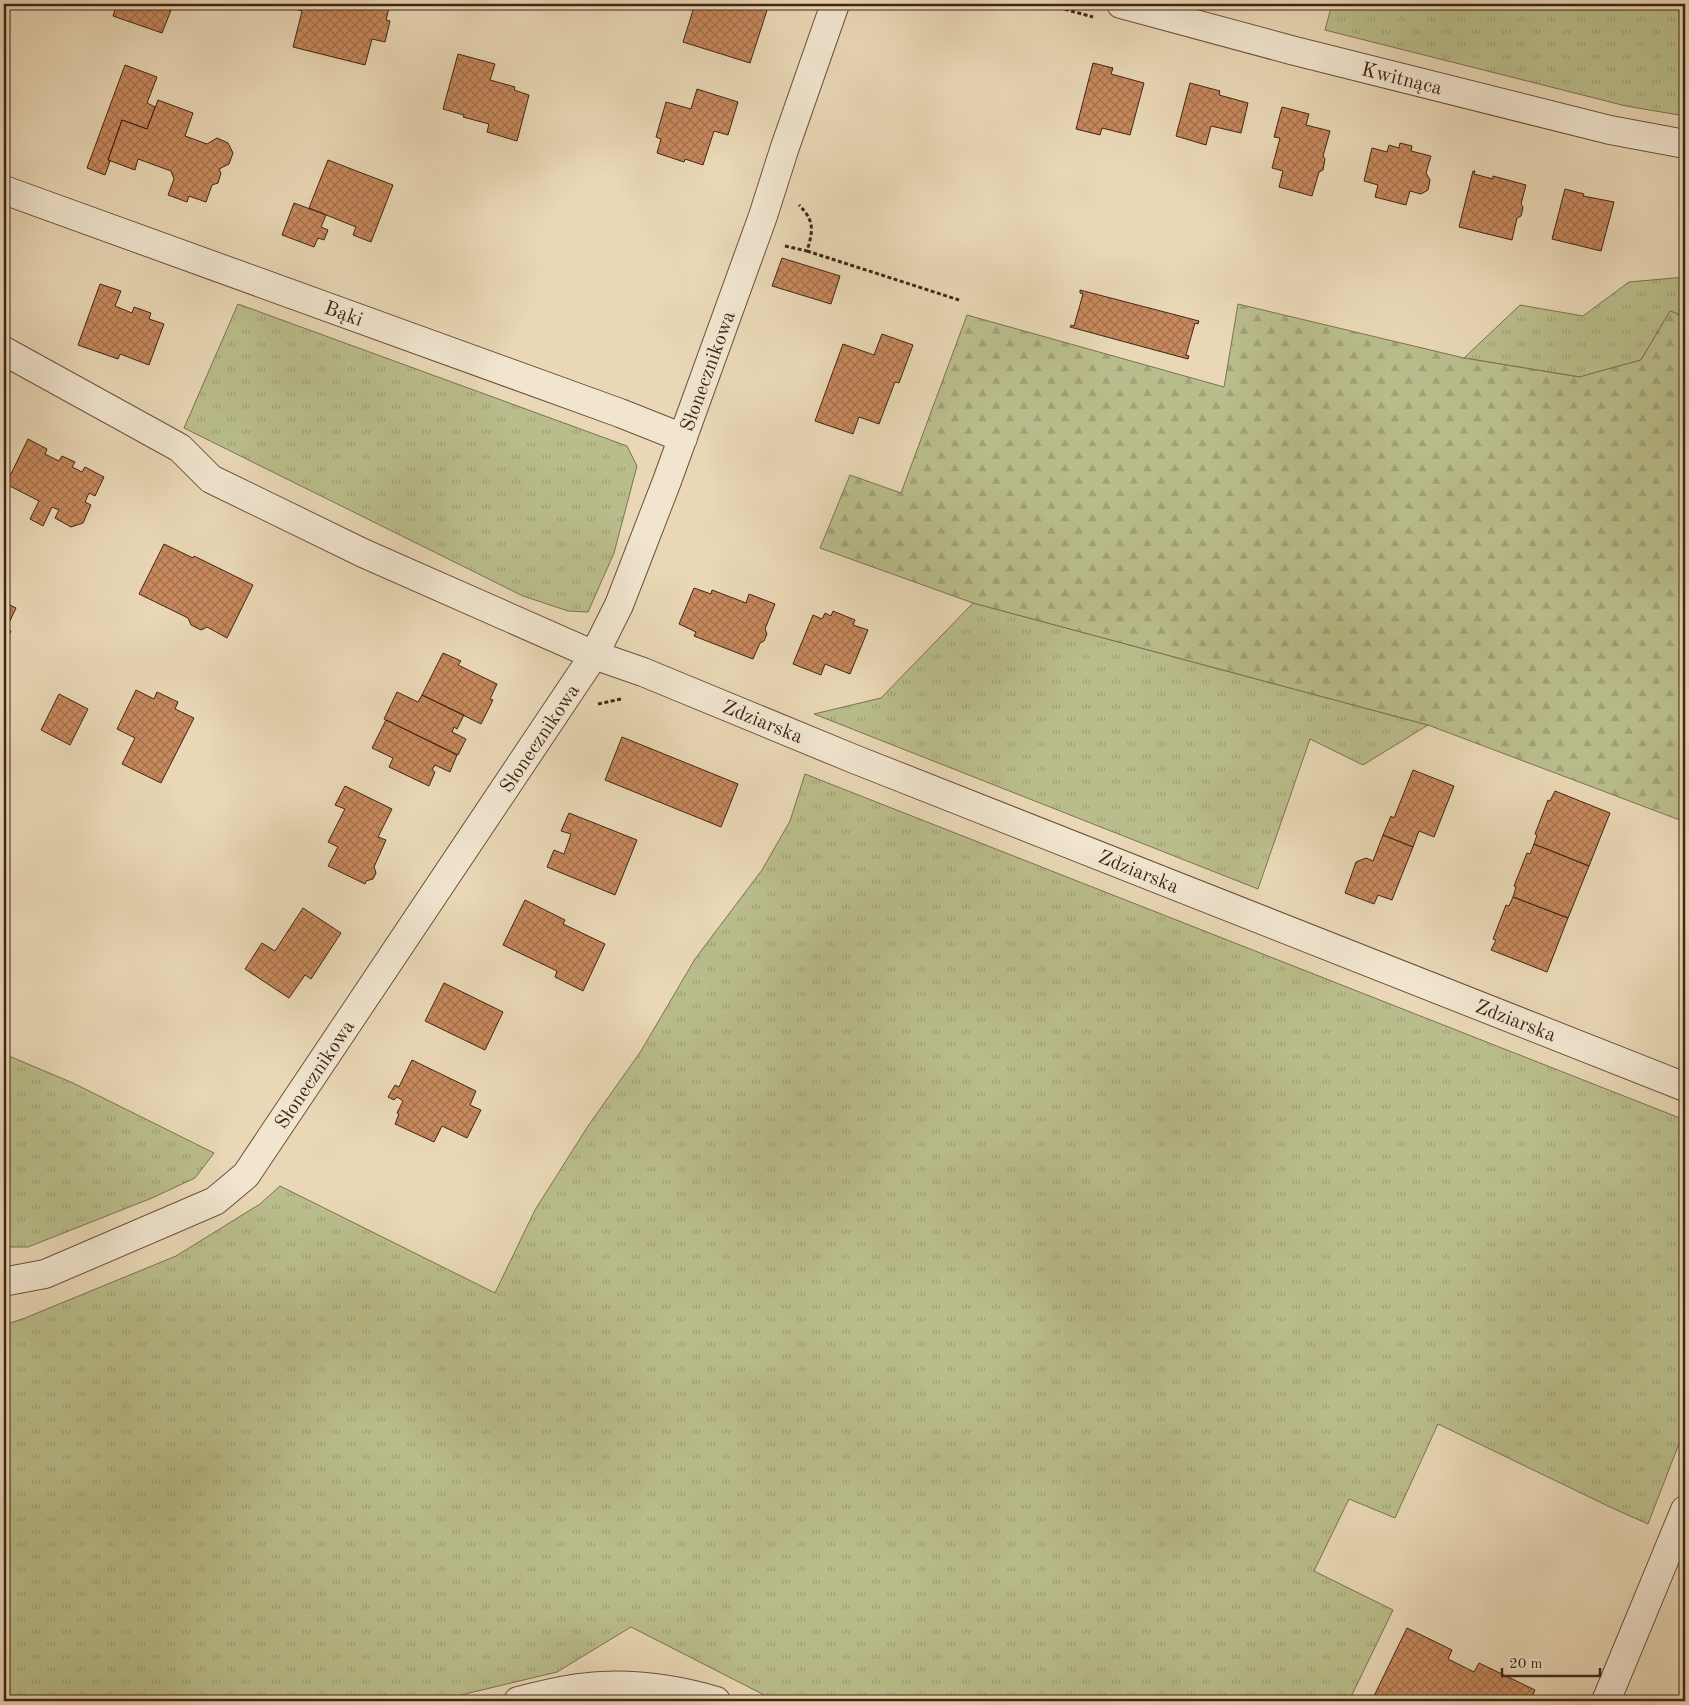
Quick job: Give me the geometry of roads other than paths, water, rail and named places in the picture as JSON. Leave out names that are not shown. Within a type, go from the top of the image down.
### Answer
[{"type":"street","name":"Słonecznikowa","points":[[4,1280],[8,1281],[45,1274],[215,1201],[246,1175],[594,655],[618,605],[683,438],[763,216],[835,4]]},
{"type":"street","name":"Kwitnąca","points":[[1121,4],[1291,50],[1610,130],[1685,144]]},
{"type":"street","name":"Bąki","points":[[4,190],[611,410],[683,438]]},
{"type":"street","points":[[4,351],[180,448],[211,479],[363,553],[594,655]]},
{"type":"street","name":"Zdziarska","points":[[594,655],[643,672],[854,758],[1685,1087]]},
{"type":"street","points":[[1606,1701],[1685,1510]]},
{"type":"street","points":[[518,1701],[577,1688],[627,1686],[690,1694],[716,1701]]}]
